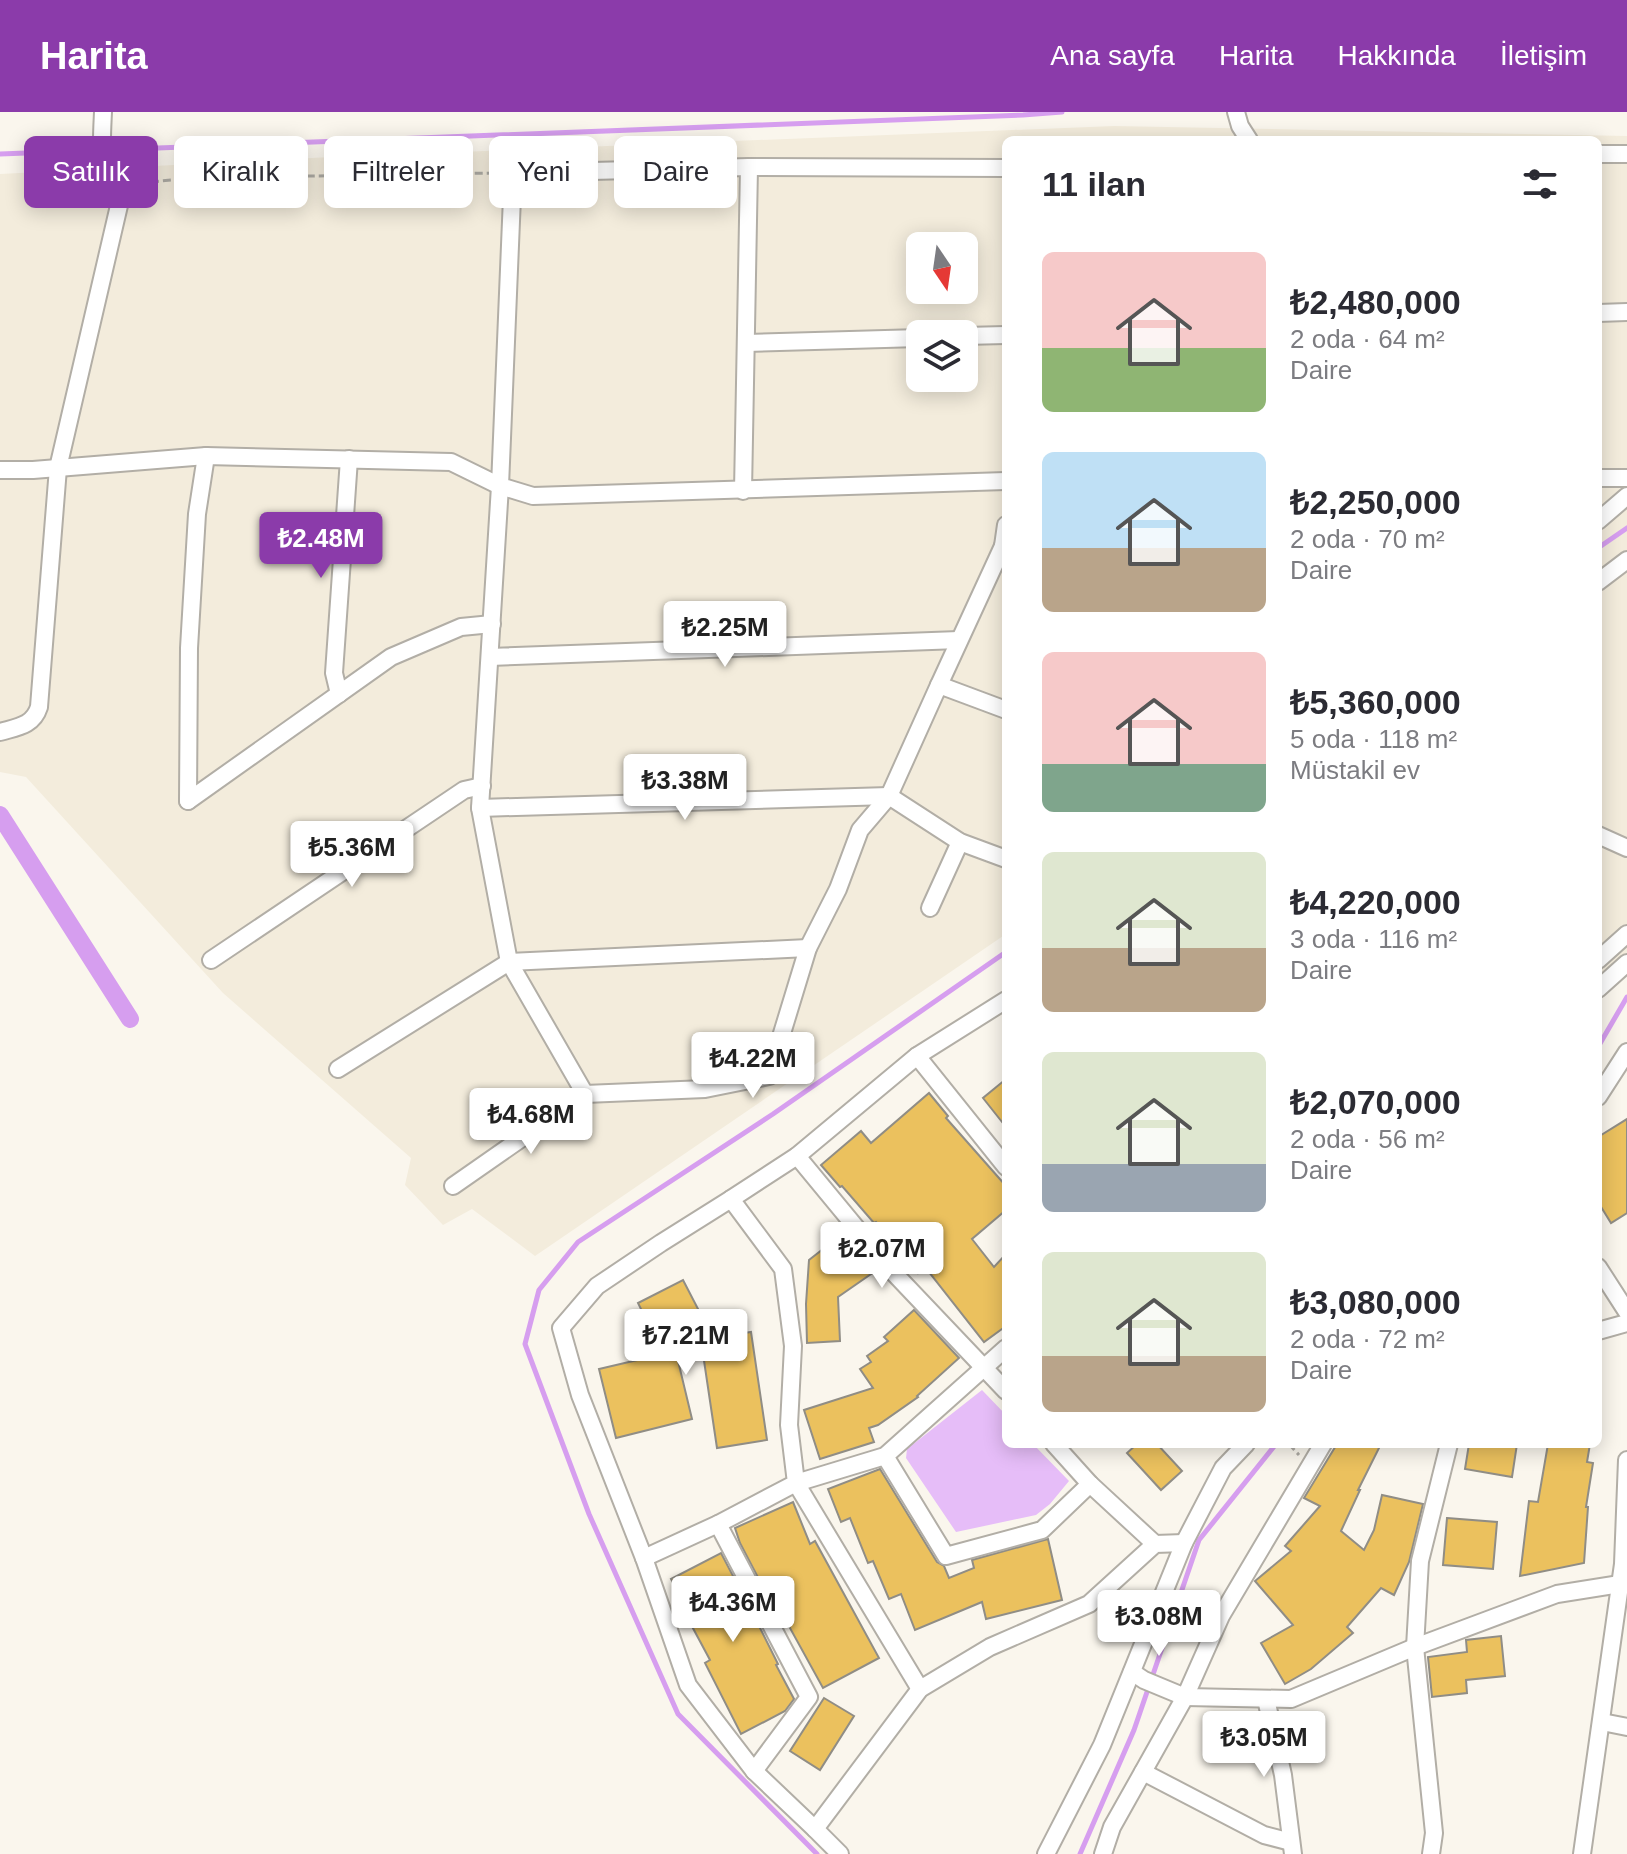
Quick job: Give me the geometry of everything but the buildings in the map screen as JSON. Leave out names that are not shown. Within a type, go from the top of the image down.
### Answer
[{"type":"street","points":[[102,136],[103,112]]},
{"type":"street","points":[[1602,154],[1627,154]]},
{"type":"street","points":[[743,491],[749,167]]},
{"type":"street","points":[[598,171],[749,167],[1002,168]]},
{"type":"street","points":[[0,732],[26,725],[35,717],[39,707],[58,468],[118,208]]},
{"type":"street","points":[[512,208],[500,486],[480,808],[509,962],[585,1094]]},
{"type":"street","points":[[1602,313],[1627,312]]},
{"type":"street","points":[[978,336],[1002,335]]},
{"type":"street","points":[[746,343],[906,338]]},
{"type":"street","points":[[206,456],[197,514],[189,648],[188,801],[391,657],[461,627],[492,624]]},
{"type":"street","points":[[0,470],[206,456],[451,462],[500,486],[533,496],[1002,481]]},
{"type":"street","points":[[339,694],[334,673],[349,459]]},
{"type":"street","points":[[1602,478],[1627,478]]},
{"type":"street","points":[[1602,518],[1627,496]]},
{"type":"street","points":[[453,1186],[585,1094],[705,1089],[769,1076],[808,948],[838,889],[860,830],[889,796],[1002,551]]},
{"type":"street","points":[[1602,579],[1627,560]]},
{"type":"street","points":[[490,657],[959,640]]},
{"type":"street","points":[[939,685],[1002,709]]},
{"type":"street","points":[[211,960],[464,790],[482,786]]},
{"type":"street","points":[[480,808],[889,796],[960,842],[1002,858]]},
{"type":"street","points":[[1602,837],[1627,848]]},
{"type":"street","points":[[930,908],[960,842]]},
{"type":"street","points":[[1602,956],[1627,934]]},
{"type":"street","points":[[338,1069],[509,962],[808,948]]},
{"type":"street","points":[[1602,985],[1627,963]]},
{"type":"street","points":[[840,1854],[754,1771],[688,1685],[644,1558],[580,1395],[561,1328],[597,1286],[797,1156],[917,1056],[1002,1003]]},
{"type":"street","points":[[1602,1091],[1627,1052]]},
{"type":"street","points":[[917,1056],[1002,1162]]},
{"type":"street","points":[[797,1156],[892,1271],[1002,1387]]},
{"type":"street","points":[[731,1199],[783,1269],[793,1346],[789,1425],[796,1483],[920,1689]]},
{"type":"street","points":[[1602,1273],[1627,1312]]},
{"type":"street","points":[[1602,1330],[1627,1323]]},
{"type":"street","points":[[644,1558],[796,1483],[885,1456],[1002,1352]]},
{"type":"street","points":[[1058,1448],[1090,1484],[1155,1544]]},
{"type":"street","points":[[1046,1854],[1138,1676],[1184,1543],[1223,1468],[1242,1448]]},
{"type":"street","points":[[1103,1854],[1112,1827],[1143,1772],[1177,1693],[1321,1448]]},
{"type":"street","points":[[1431,1854],[1434,1833],[1415,1647],[1420,1561],[1448,1448]]},
{"type":"street","points":[[885,1456],[946,1556],[1042,1530],[1090,1484]]},
{"type":"street","points":[[1582,1854],[1624,1584],[1627,1460]]},
{"type":"street","points":[[718,1524],[809,1697],[754,1771]]},
{"type":"street","points":[[815,1829],[920,1689],[990,1647],[1089,1604],[1155,1544],[1184,1543]]},
{"type":"street","points":[[1138,1676],[1177,1693],[1291,1699],[1415,1647],[1557,1594],[1624,1584]]},
{"type":"street","points":[[1266,1699],[1283,1775],[1292,1848]]},
{"type":"street","points":[[1602,1722],[1627,1727]]},
{"type":"street","points":[[1143,1772],[1292,1848]]},
{"type":"path","points":[[158,181],[489,173]]},
{"type":"shaded area","points":[[1114,126],[1627,136],[1627,953],[1602,976],[1602,136],[1002,136],[1002,937],[535,1256],[472,1209],[443,1225],[405,1185],[411,1158],[223,993],[26,777],[0,772],[0,174],[24,173],[24,208],[158,208],[158,166],[174,165],[174,208],[308,208],[308,158],[324,157],[324,208],[473,208],[473,151],[489,151],[489,208],[598,208],[598,146],[614,146],[614,208],[737,208],[737,141]]},
{"type":"shaded area","points":[[982,1390],[1002,1411],[1002,1448],[1037,1448],[1069,1481],[1036,1515],[956,1532],[906,1458],[907,1449]]},
{"type":"waterway","points":[[0,154],[1062,112]]},
{"type":"waterway","points":[[1602,545],[1627,528]]},
{"type":"waterway","points":[[0,815],[130,1019]]},
{"type":"waterway","points":[[817,1854],[678,1714],[589,1514],[525,1344],[539,1290],[578,1242],[773,1114],[1002,955]]},
{"type":"waterway","points":[[1602,1040],[1627,997]]},
{"type":"waterway","points":[[1080,1854],[1134,1730],[1199,1540],[1273,1448]]}]
